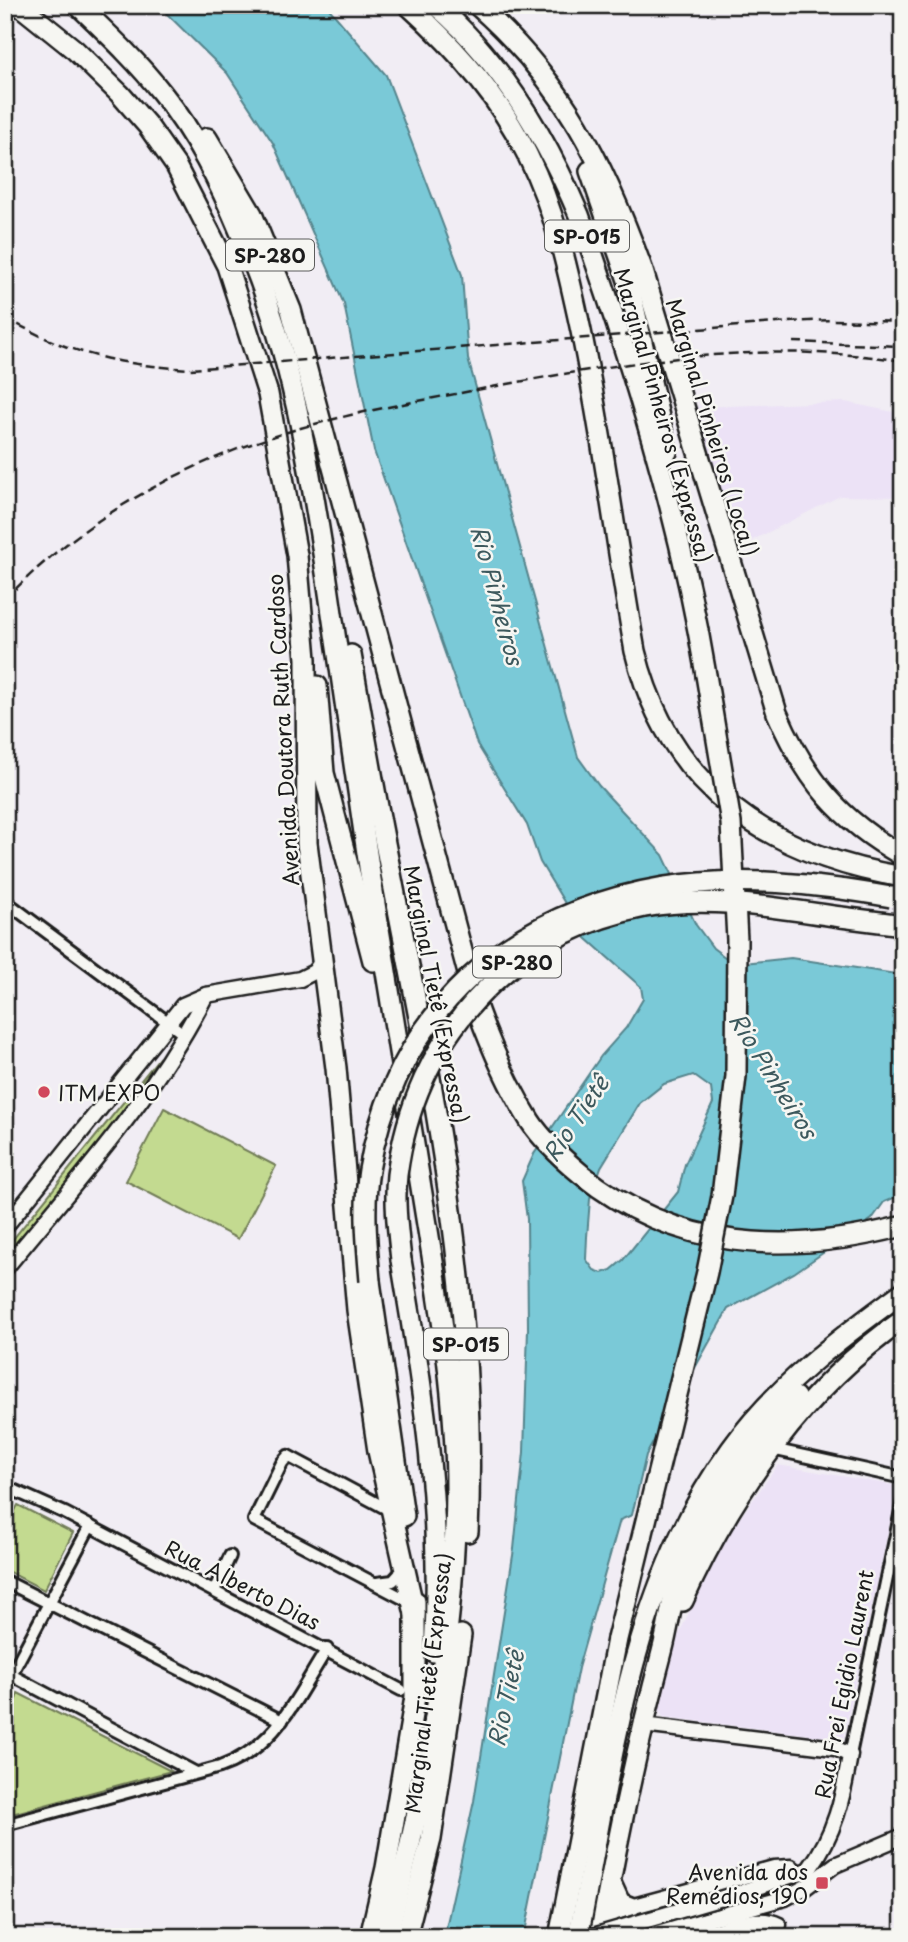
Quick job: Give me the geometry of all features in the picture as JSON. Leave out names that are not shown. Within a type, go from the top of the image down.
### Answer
[{"type":"highway","name":"Avenida Doutora Ruth Cardoso","points":[[19,5],[66,43],[120,94],[148,126],[176,166],[220,248],[268,394],[297,555],[306,659],[307,843],[340,1106],[353,1276],[371,1410],[412,1609]]},
{"type":"highway","name":"SP-015","points":[[78,5],[163,93]]},
{"type":"highway","points":[[408,5],[485,88],[526,152],[542,185],[560,239],[598,414],[642,682],[666,734],[710,789],[740,816],[777,839],[839,863],[903,877]]},
{"type":"highway","name":"Marginal Pinheiros (Expressa)","points":[[436,5],[498,72],[526,110],[564,178],[595,260],[670,501],[695,607],[731,822],[737,940],[736,1076],[722,1196],[707,1272],[617,1639],[566,1935]]},
{"type":"highway","name":"Marginal Pinheiros (Local)","points":[[477,5],[524,52],[557,92],[579,124],[621,212],[643,271],[777,713],[793,750],[808,775],[846,817],[903,856]]},
{"type":"highway","points":[[524,52],[532,72],[586,162],[628,280],[665,442],[671,479],[670,501]]},
{"type":"highway","name":"Marginal Tietê (Expressa)","points":[[163,93],[187,128],[243,237],[292,382],[312,477],[331,607],[348,642],[417,1003],[455,1226],[467,1356],[469,1505],[463,1616],[431,1839],[406,1937]]},
{"type":"highway","name":"SP-280","points":[[163,93],[176,99],[190,112],[252,214],[290,310],[478,1011],[501,1070],[531,1122],[576,1170],[623,1203],[688,1232],[764,1245],[847,1239],[903,1226]]},
{"type":"highway","points":[[187,128],[190,152],[232,240],[246,284],[257,326],[255,350]]},
{"type":"highway","points":[[331,607],[448,1372],[456,1483],[449,1624],[436,1705]]},
{"type":"highway","points":[[306,659],[317,682],[324,774],[394,1053],[412,1185],[423,1199]]},
{"type":"highway","points":[[370,1937],[386,1868],[415,1697],[412,1609],[396,1448],[370,1281],[366,1212],[369,1172],[378,1130],[394,1086],[430,1022],[451,995],[517,939],[575,909],[666,887],[760,881],[897,897]]},
{"type":"highway","name":"SP-280","points":[[401,1260],[397,1177],[410,1115],[421,1084],[444,1038],[468,1006],[526,956],[559,934],[646,907],[682,903],[721,904],[903,925]]},
{"type":"highway","name":"SP-015","points":[[387,1937],[411,1843],[436,1705],[432,1681],[439,1580],[436,1509],[424,1399],[401,1260]]},
{"type":"highway","points":[[566,1935],[631,1668],[662,1575],[681,1532],[711,1479],[757,1418],[848,1331],[903,1292]]},
{"type":"highway","points":[[600,1937],[643,1725],[664,1644],[668,1612],[683,1566],[719,1497],[770,1425],[886,1304]]},
{"type":"highway","points":[[664,1644],[713,1538],[772,1449],[827,1386],[903,1320]]},
{"type":"highway","points":[[610,1881],[620,1903],[631,1907]]},
{"type":"street","points":[[5,901],[165,1023],[185,1035]]},
{"type":"street","points":[[5,1227],[146,1051],[165,1023],[183,1005],[206,995],[309,976],[322,961]]},
{"type":"street","points":[[287,982],[314,985],[327,995]]},
{"type":"street","points":[[5,1269],[169,1062],[206,995]]},
{"type":"street","points":[[146,1051],[158,1050],[169,1062]]},
{"type":"street","points":[[772,1449],[903,1478]]},
{"type":"street","points":[[391,1511],[363,1494],[285,1456],[255,1521],[377,1583],[412,1609]]},
{"type":"street","points":[[363,1494],[374,1489],[384,1474]]},
{"type":"street","name":"Rua Alberto Dias","points":[[5,1499],[11,1489],[65,1513],[401,1690]]},
{"type":"street","name":"Rua Frei Egidio Laurent","points":[[804,1872],[825,1846],[837,1818],[903,1502]]},
{"type":"street","points":[[5,1686],[90,1526]]},
{"type":"street","points":[[214,1591],[230,1556]]},
{"type":"street","points":[[377,1583],[393,1581],[403,1570]]},
{"type":"street","points":[[5,1581],[282,1721]]},
{"type":"street","points":[[5,1825],[220,1767],[250,1754],[270,1738],[327,1649]]},
{"type":"street","points":[[11,1675],[196,1773]]},
{"type":"street","points":[[643,1725],[835,1748],[850,1755]]},
{"type":"street","points":[[589,1937],[804,1872],[832,1856],[889,1836],[902,1839]]},
{"type":"street","points":[[642,1937],[796,1893],[835,1865],[902,1839]]},
{"type":"street","points":[[609,1937],[613,1914],[631,1907],[775,1868],[791,1867],[804,1872]]},
{"type":"street","points":[[760,1905],[773,1913],[781,1931]]},
{"type":"street","points":[[700,1937],[757,1920],[771,1920],[781,1931]]},
{"type":"shaded area","points":[[845,402],[903,414],[903,497],[840,496],[735,549],[695,407]]},
{"type":"shaded area","points":[[778,1465],[898,1486],[843,1739],[663,1717],[657,1705],[676,1640],[722,1543]]},
{"type":"green space","points":[[159,1058],[166,1064],[5,1264],[5,1249]]},
{"type":"green space","points":[[164,1108],[276,1166],[238,1239],[126,1181]]},
{"type":"green space","points":[[18,1505],[73,1533],[44,1590],[5,1570],[5,1529]]},
{"type":"green space","points":[[18,1693],[171,1771],[8,1815],[4,1785],[5,1754]]},
{"type":"water","points":[[158,5],[326,5],[386,75],[462,275],[468,359],[578,757],[599,786],[663,855],[696,925],[713,948],[734,964],[791,958],[903,975],[903,1194],[884,1202],[872,1219],[794,1273],[728,1309],[646,1455],[632,1515],[620,1520],[578,1668],[524,1937],[444,1937],[474,1801],[514,1549],[524,1452],[528,1329],[527,1219],[522,1181],[534,1154],[601,1056],[626,1028],[643,999],[641,987],[586,938],[540,862],[527,825],[477,744],[374,451],[344,304],[273,143],[227,73]],"holes":[[[693,1075],[711,1088],[713,1103],[685,1164],[678,1192],[623,1260],[611,1270],[602,1273],[594,1270],[586,1259],[590,1199],[601,1167],[640,1103],[664,1084]]]},
{"type":"railway","points":[[5,317],[72,349],[117,361],[190,369],[789,322],[903,322]]},
{"type":"railway","points":[[793,342],[903,346]]},
{"type":"railway","points":[[5,600],[64,546],[130,501],[201,464],[238,449],[328,421],[543,378],[696,356],[799,353],[903,361]]},
{"type":"place","name":"ITM EXPO","points":[[44,1092]]},
{"type":"place","name":"Avenida dos Remédios, 190","points":[[822,1883]]},
{"type":"water label","name":"Rio Pinheiros","points":[[498,595]]},
{"type":"water label","name":"Rio Pinheiros","points":[[774,1075]]},
{"type":"water label","name":"Rio Tietê","points":[[575,1118]]},
{"type":"water label","name":"Rio Tietê","points":[[505,1698]]}]
